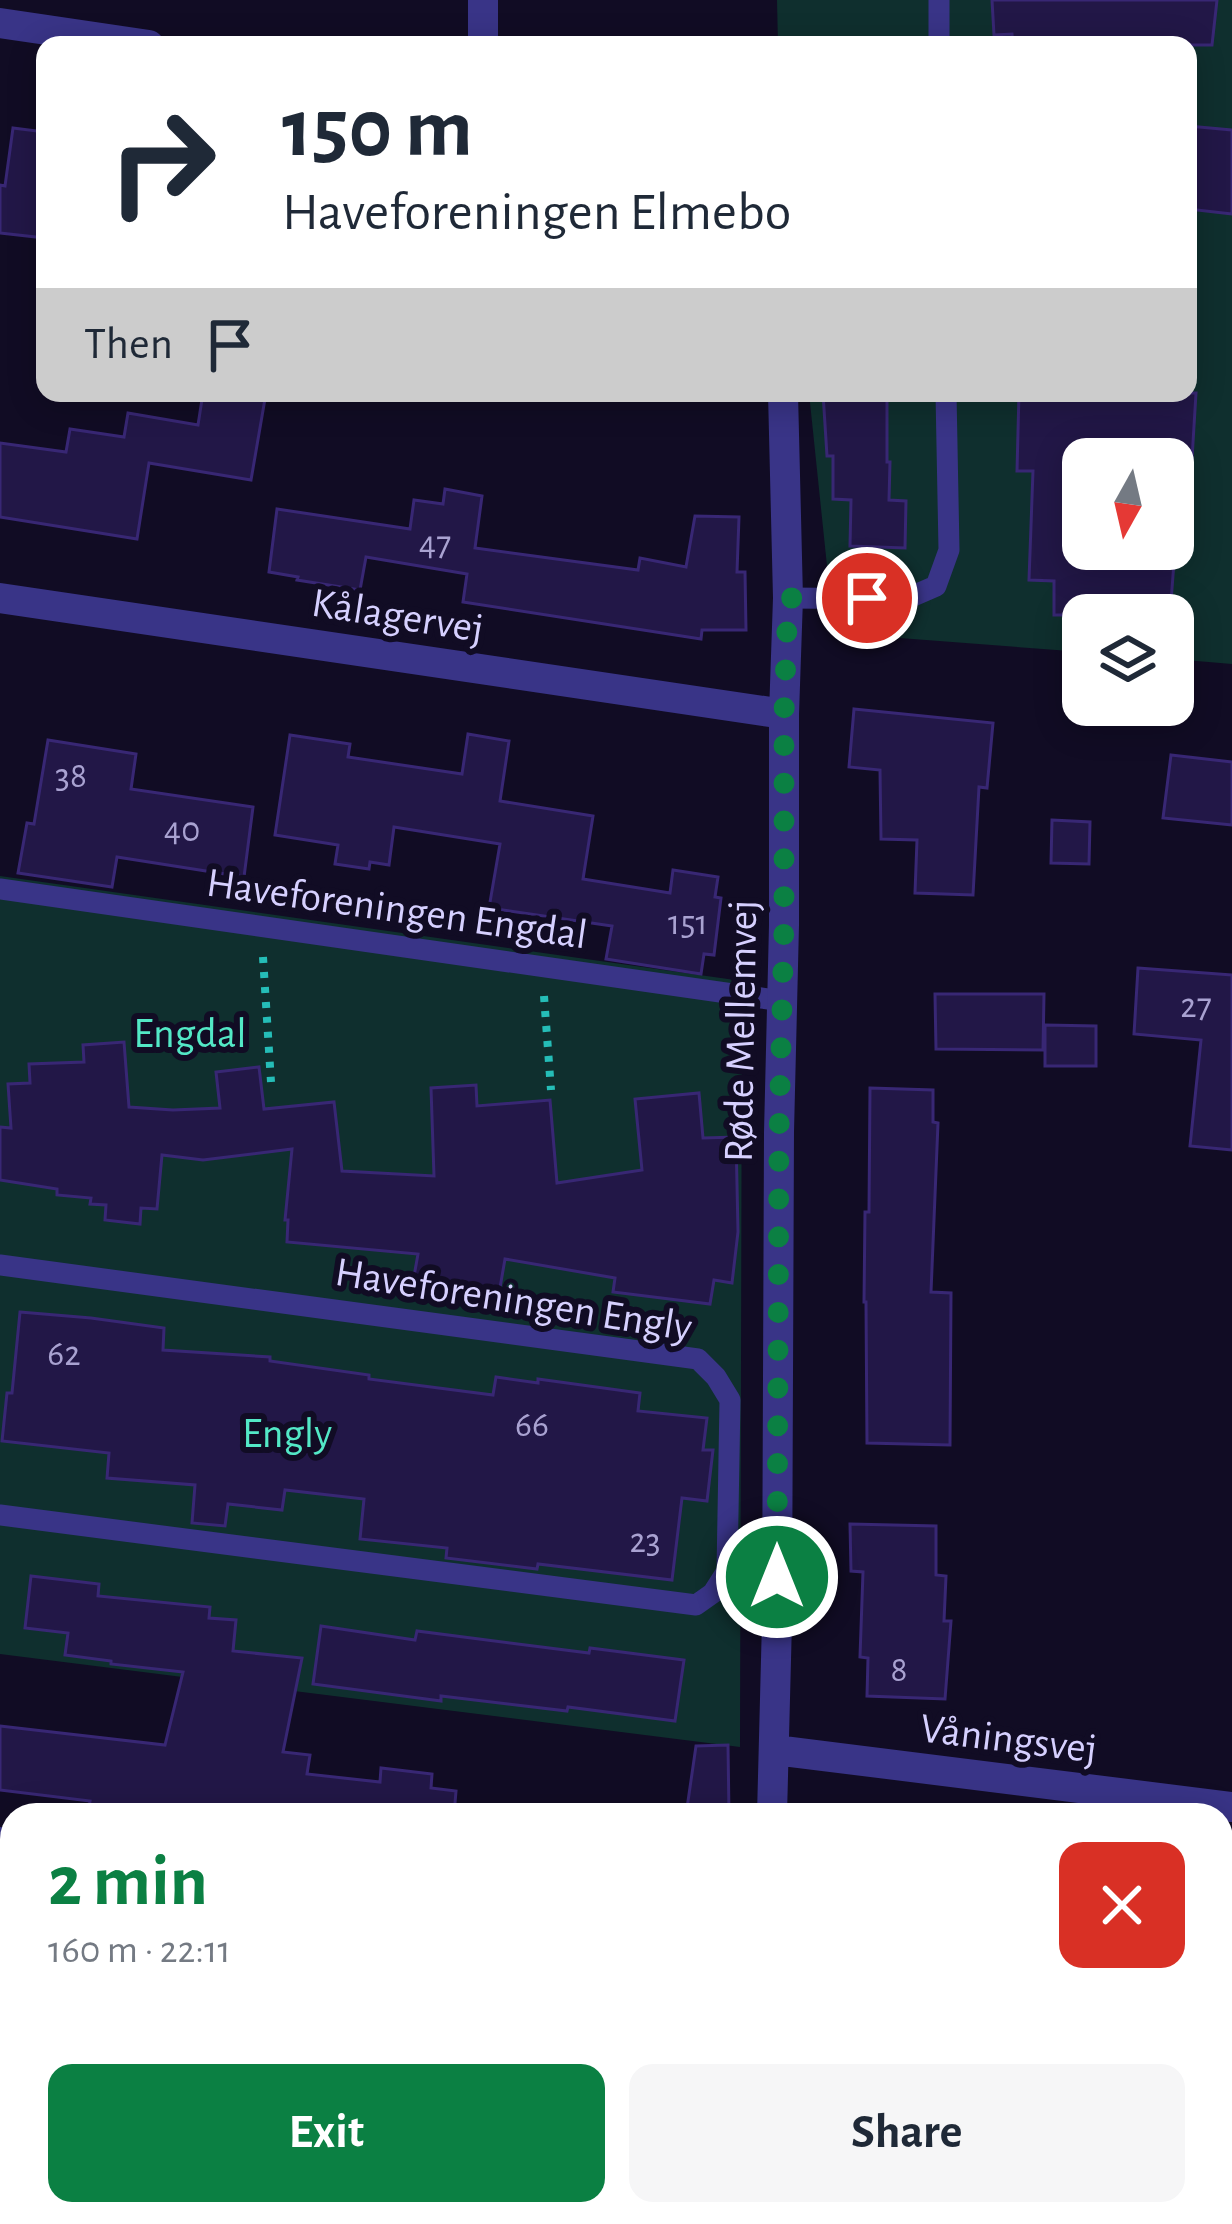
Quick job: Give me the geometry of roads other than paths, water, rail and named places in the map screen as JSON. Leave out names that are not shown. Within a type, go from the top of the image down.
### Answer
[{"type":"street","points":[[483,0],[483,36]]},
{"type":"street","points":[[0,23],[87,36]]},
{"type":"street","name":"Røde Mellemvej","points":[[773,1803],[788,598],[783,402]]},
{"type":"street","name":"Kålagervej","points":[[0,598],[784,714]]},
{"type":"street","name":"Våningsvej","points":[[775,1750],[1193,1803]]},
{"type":"lane","points":[[938,0],[939,36]]},
{"type":"lane","points":[[788,598],[906,599],[936,586],[949,550],[946,402]]},
{"type":"lane","name":"Haveforeningen Engdal","points":[[0,890],[782,1001]]},
{"type":"lane","name":"Haveforeningen Engly","points":[[0,1265],[698,1359],[730,1400],[727,1571],[713,1593],[696,1605],[0,1515]]},
{"type":"park label","name":"Engdal","points":[[190,1032]]},
{"type":"park label","name":"Engly","points":[[287,1432]]}]
